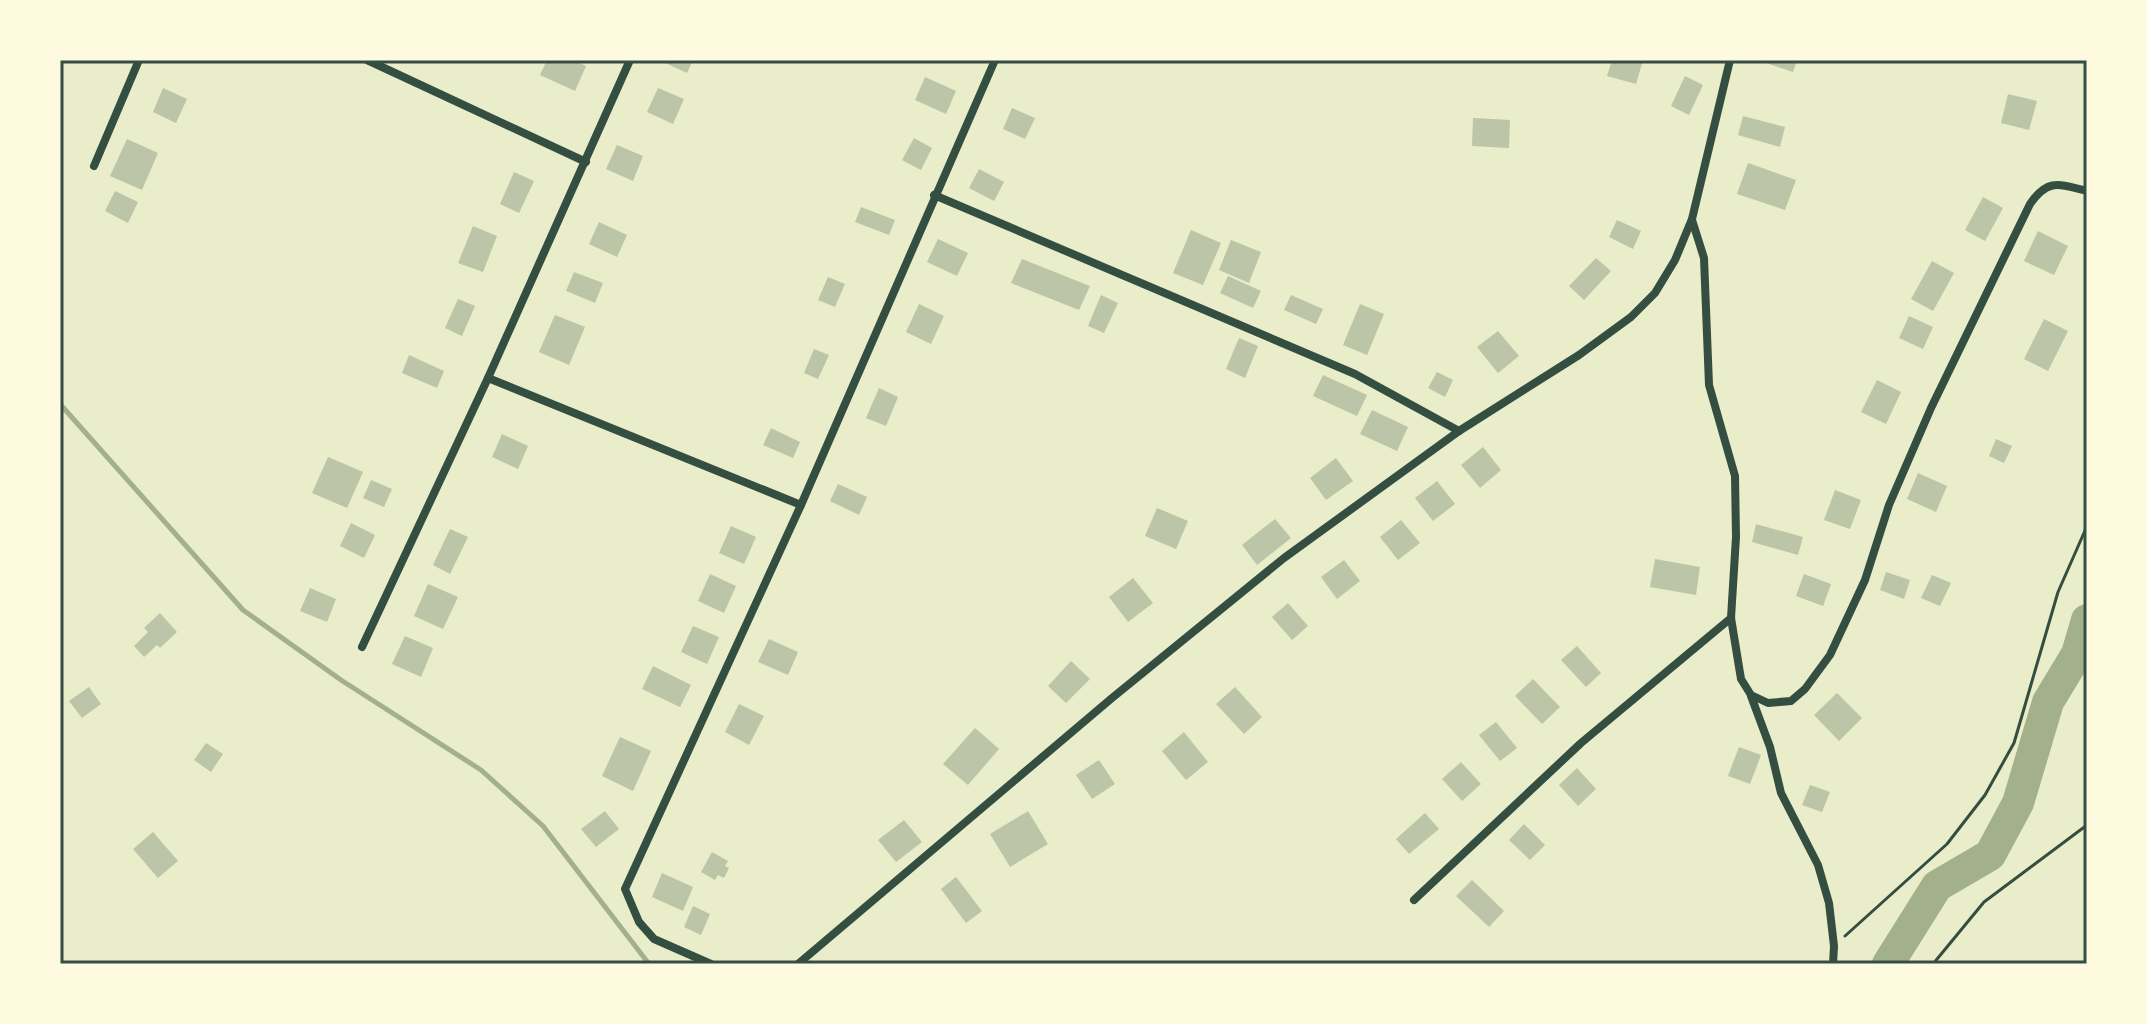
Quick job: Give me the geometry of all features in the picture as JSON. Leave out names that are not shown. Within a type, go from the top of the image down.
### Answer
[{"type":"street","points":[[94,166],[139,60]]},
{"type":"street","points":[[367,60],[586,162]]},
{"type":"street","points":[[362,647],[488,378],[630,60]]},
{"type":"street","points":[[711,964],[654,939],[639,922],[625,889],[801,505],[995,60]]},
{"type":"street","points":[[798,964],[1112,698],[1284,558],[1459,431],[1579,355],[1631,317],[1655,293],[1675,260],[1692,219],[1730,60]]},
{"type":"street","points":[[1751,695],[1768,703],[1791,701],[1805,689],[1830,655],[1865,580],[1889,505],[1931,408],[2030,204],[2039,190],[2051,184],[2087,191]]},
{"type":"street","points":[[934,195],[1355,374],[1459,431]]},
{"type":"street","points":[[1692,219],[1704,258],[1709,385],[1735,476],[1736,537],[1731,618],[1741,679],[1751,695],[1770,747],[1781,793],[1818,865],[1829,903],[1833,964]]},
{"type":"street","points":[[488,378],[801,505]]},
{"type":"street","points":[[1414,900],[1581,743],[1731,618]]},
{"type":"path","points":[[1834,946],[1947,844],[1985,795],[2014,743],[2058,592],[2087,526]]},
{"type":"path","points":[[1933,964],[1984,902],[2087,825]]},
{"type":"building","points":[[547,60],[573,60],[586,66],[575,91],[540,75]]},
{"type":"building","points":[[659,60],[693,60],[687,73]]},
{"type":"building","points":[[1612,60],[1643,60],[1636,84],[1607,76]]},
{"type":"building","points":[[1764,60],[1797,60],[1793,72]]},
{"type":"building","points":[[1685,76],[1703,85],[1689,115],[1671,106]]},
{"type":"building","points":[[925,77],[956,91],[946,114],[915,100]]},
{"type":"building","points":[[163,88],[187,99],[176,123],[153,112]]},
{"type":"building","points":[[658,88],[684,99],[673,124],[647,112]]},
{"type":"building","points":[[2008,94],[2037,101],[2029,130],[2001,123]]},
{"type":"building","points":[[1012,108],[1035,118],[1025,139],[1003,129]]},
{"type":"building","points":[[1743,116],[1785,127],[1780,147],[1738,135]]},
{"type":"building","points":[[1473,118],[1510,120],[1509,148],[1472,146]]},
{"type":"building","points":[[914,138],[932,148],[921,170],[902,160]]},
{"type":"building","points":[[127,139],[158,153],[142,190],[110,176]]},
{"type":"building","points":[[617,145],[643,156],[633,181],[606,169]]},
{"type":"building","points":[[1748,163],[1796,180],[1785,210],[1737,194]]},
{"type":"building","points":[[979,169],[1004,182],[994,201],[969,188]]},
{"type":"building","points":[[514,172],[534,181],[519,213],[500,204]]},
{"type":"building","points":[[115,191],[138,202],[128,223],[105,211]]},
{"type":"building","points":[[1983,197],[2003,208],[1985,241],[1965,230]]},
{"type":"building","points":[[861,207],[895,220],[889,235],[855,222]]},
{"type":"building","points":[[1617,220],[1641,231],[1633,249],[1609,237]]},
{"type":"building","points":[[599,222],[627,235],[617,257],[589,244]]},
{"type":"building","points":[[473,226],[497,236],[483,272],[458,263]]},
{"type":"building","points":[[1191,230],[1221,243],[1203,285],[1173,273]]},
{"type":"building","points":[[2038,231],[2068,246],[2054,275],[2024,261]]},
{"type":"building","points":[[938,239],[968,253],[957,276],[927,262]]},
{"type":"building","points":[[1231,240],[1261,252],[1249,283],[1219,270]]},
{"type":"building","points":[[1596,258],[1611,271],[1584,300],[1569,286]]},
{"type":"building","points":[[1022,259],[1090,286],[1079,310],[1011,283]]},
{"type":"building","points":[[1932,261],[1954,273],[1933,311],[1911,299]]},
{"type":"building","points":[[574,272],[603,283],[595,303],[566,291]]},
{"type":"building","points":[[1228,276],[1261,291],[1253,308],[1220,293]]},
{"type":"building","points":[[828,277],[845,284],[835,307],[818,300]]},
{"type":"building","points":[[1101,295],[1118,303],[1104,333],[1088,326]]},
{"type":"building","points":[[1291,295],[1323,309],[1316,324],[1284,310]]},
{"type":"building","points":[[458,299],[475,306],[462,336],[445,328]]},
{"type":"building","points":[[919,304],[944,316],[931,344],[906,332]]},
{"type":"building","points":[[1360,304],[1384,314],[1367,355],[1343,345]]},
{"type":"building","points":[[555,315],[585,327],[569,365],[539,352]]},
{"type":"building","points":[[1909,316],[1933,327],[1923,349],[1899,338]]},
{"type":"building","points":[[2044,319],[2068,331],[2048,371],[2024,359]]},
{"type":"building","points":[[1498,331],[1519,356],[1498,373],[1477,347]]},
{"type":"building","points":[[1239,338],[1258,346],[1245,378],[1226,369]]},
{"type":"building","points":[[814,349],[829,355],[818,379],[804,373]]},
{"type":"building","points":[[409,355],[444,371],[437,388],[402,373]]},
{"type":"building","points":[[1437,372],[1453,380],[1445,397],[1428,388]]},
{"type":"building","points":[[1323,375],[1367,395],[1357,416],[1313,396]]},
{"type":"building","points":[[1877,380],[1901,392],[1886,424],[1861,412]]},
{"type":"building","points":[[879,388],[898,397],[886,426],[866,418]]},
{"type":"building","points":[[1372,410],[1408,427],[1397,451],[1360,434]]},
{"type":"building","points":[[771,428],[800,442],[793,458],[763,445]]},
{"type":"building","points":[[502,434],[528,446],[518,469],[492,457]]},
{"type":"building","points":[[1996,439],[2012,446],[2004,463],[1989,456]]},
{"type":"building","points":[[1483,447],[1501,470],[1480,488],[1461,465]]},
{"type":"building","points":[[328,457],[363,472],[347,508],[312,493]]},
{"type":"building","points":[[1336,458],[1353,481],[1326,500],[1310,478]]},
{"type":"building","points":[[1918,473],[1947,486],[1936,512],[1907,499]]},
{"type":"building","points":[[371,480],[392,489],[384,507],[363,498]]},
{"type":"building","points":[[1437,481],[1455,504],[1433,521],[1415,498]]},
{"type":"building","points":[[838,484],[867,497],[859,515],[830,501]]},
{"type":"building","points":[[1835,490],[1861,500],[1850,529],[1824,520]]},
{"type":"building","points":[[1157,508],[1188,521],[1176,549],[1145,536]]},
{"type":"building","points":[[1275,519],[1291,538],[1257,565],[1242,545]]},
{"type":"building","points":[[1401,520],[1420,543],[1398,560],[1380,537]]},
{"type":"building","points":[[351,523],[375,535],[364,558],[340,546]]},
{"type":"building","points":[[1756,524],[1803,537],[1798,555],[1752,542]]},
{"type":"building","points":[[731,526],[756,537],[744,564],[719,553]]},
{"type":"building","points":[[450,529],[468,537],[450,574],[433,565]]},
{"type":"building","points":[[1655,559],[1700,567],[1696,595],[1650,587]]},
{"type":"building","points":[[1344,560],[1360,581],[1337,599],[1321,577]]},
{"type":"building","points":[[1886,572],[1910,580],[1904,599],[1880,590]]},
{"type":"building","points":[[710,574],[736,586],[724,613],[698,601]]},
{"type":"building","points":[[1804,574],[1831,584],[1823,606],[1796,596]]},
{"type":"building","points":[[1932,575],[1951,583],[1940,606],[1921,598]]},
{"type":"building","points":[[1133,578],[1153,603],[1128,622],[1109,597]]},
{"type":"building","points":[[428,584],[458,597],[443,629],[414,616]]},
{"type":"building","points":[[310,588],[336,599],[327,622],[300,611]]},
{"type":"building","points":[[1288,603],[1308,626],[1292,640],[1272,617]]},
{"type":"building","points":[[160,613],[177,632],[160,648],[157,645],[144,657],[134,646],[148,632],[144,628]]},
{"type":"building","points":[[693,626],[719,637],[707,664],[681,652]]},
{"type":"building","points":[[405,636],[433,648],[421,677],[392,664]]},
{"type":"building","points":[[769,639],[798,652],[788,675],[758,662]]},
{"type":"building","points":[[1577,646],[1601,673],[1586,687],[1561,660]]},
{"type":"building","points":[[1071,661],[1090,679],[1066,703],[1048,686]]},
{"type":"building","points":[[653,666],[691,685],[680,707],[642,689]]},
{"type":"building","points":[[1533,679],[1560,707],[1542,724],[1515,696]]},
{"type":"building","points":[[89,687],[101,704],[82,718],[69,701]]},
{"type":"building","points":[[1235,687],[1262,717],[1244,734],[1216,704]]},
{"type":"building","points":[[1837,693],[1862,718],[1839,741],[1814,715]]},
{"type":"building","points":[[739,704],[764,716],[749,745],[725,732]]},
{"type":"building","points":[[1496,722],[1517,748],[1500,761],[1479,735]]},
{"type":"building","points":[[975,728],[999,749],[968,785],[943,764]]},
{"type":"building","points":[[1184,732],[1208,762],[1186,780],[1162,751]]},
{"type":"building","points":[[620,737],[651,751],[633,791],[602,776]]},
{"type":"building","points":[[206,743],[223,754],[211,772],[194,760]]},
{"type":"building","points":[[1739,747],[1761,755],[1750,784],[1728,776]]},
{"type":"building","points":[[1099,760],[1115,784],[1092,799],[1076,775]]},
{"type":"building","points":[[1461,762],[1481,784],[1462,801],[1442,779]]},
{"type":"building","points":[[1577,768],[1596,789],[1578,806],[1559,785]]},
{"type":"building","points":[[1810,785],[1830,792],[1822,812],[1802,805]]},
{"type":"building","points":[[605,811],[619,829],[596,847],[581,829]]},
{"type":"building","points":[[1028,811],[1048,844],[1010,867],[990,834]]},
{"type":"building","points":[[1425,813],[1439,829],[1409,854],[1396,839]]},
{"type":"building","points":[[904,820],[922,842],[896,862],[878,840]]},
{"type":"building","points":[[1524,824],[1545,845],[1530,860],[1509,840]]},
{"type":"building","points":[[153,832],[178,861],[158,878],[133,849]]},
{"type":"building","points":[[712,852],[728,861],[725,866],[729,868],[724,878],[718,875],[715,880],[701,872]]},
{"type":"building","points":[[662,873],[693,887],[683,911],[652,897]]},
{"type":"building","points":[[956,877],[982,911],[966,923],[941,889]]},
{"type":"building","points":[[1472,880],[1504,911],[1489,927],[1456,896]]},
{"type":"building","points":[[693,906],[710,914],[701,935],[684,927]]},
{"type":"waterway","points":[[60,404],[243,610],[341,680],[481,770],[543,826],[649,964]]},
{"type":"waterway","points":[[1888,964],[1937,886],[1990,855],[2018,803],[2048,702],[2077,654],[2087,620]]}]
